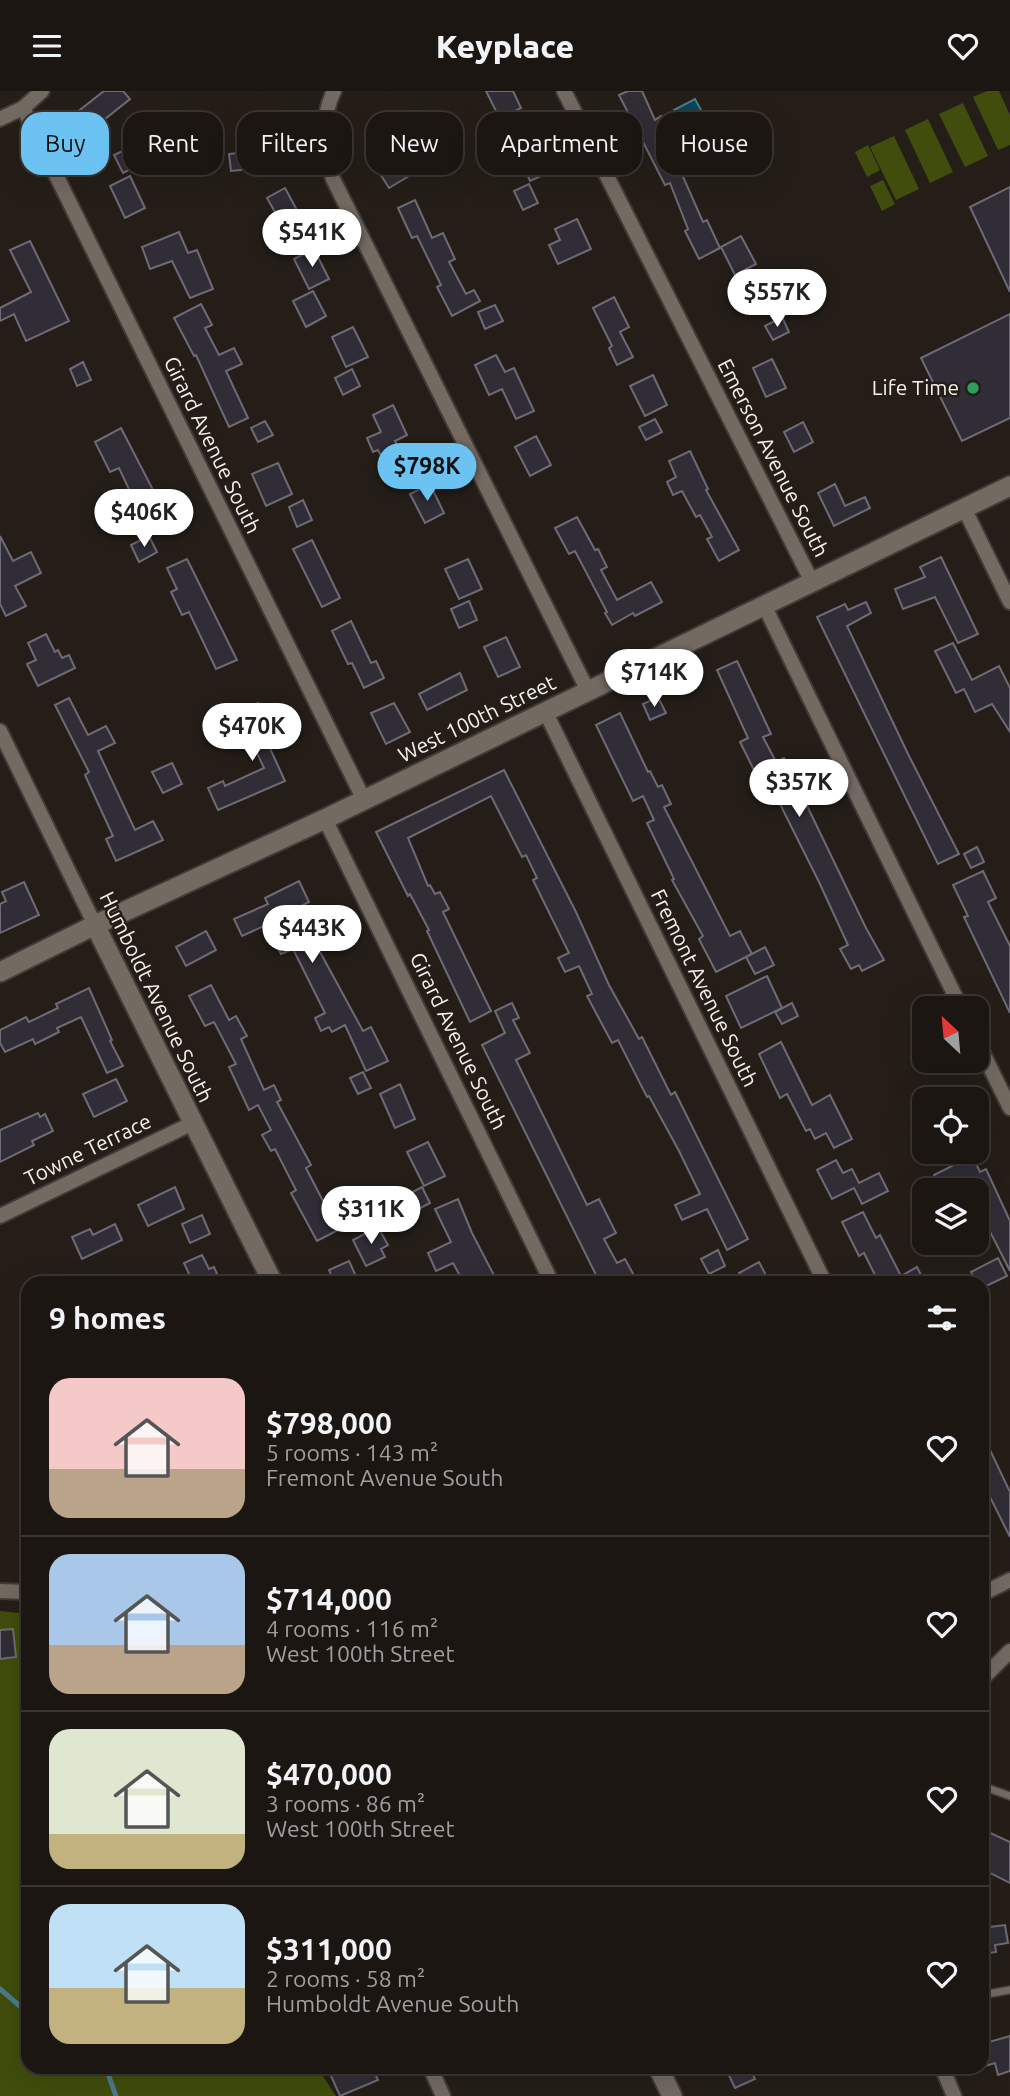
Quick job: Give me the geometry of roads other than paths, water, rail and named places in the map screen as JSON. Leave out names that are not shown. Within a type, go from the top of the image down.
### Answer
[{"type":"street","points":[[0,119],[23,108],[42,91]]},
{"type":"street","points":[[334,91],[329,101],[324,127],[326,153],[333,179],[588,691]]},
{"type":"street","name":"Emerson Avenue South","points":[[564,91],[812,582]]},
{"type":"street","name":"Girard Avenue South","points":[[23,108],[364,800]]},
{"type":"street","name":"West 100th Street","points":[[0,972],[364,800],[1010,486]]},
{"type":"street","points":[[964,508],[1010,602]]},
{"type":"street","points":[[764,605],[955,996]]},
{"type":"street","name":"Fremont Avenue South","points":[[545,711],[822,1276]]},
{"type":"street","name":"Humboldt Avenue South","points":[[0,731],[270,1276]]},
{"type":"street","name":"Girard Avenue South","points":[[325,818],[549,1276]]},
{"type":"street","points":[[989,1065],[1010,1108]]},
{"type":"street","name":"Towne Terrace","points":[[0,1216],[193,1123]]},
{"type":"street","points":[[989,1590],[1010,1580]]},
{"type":"street","points":[[0,1591],[21,1592]]},
{"type":"street","points":[[989,1672],[1010,1651]]},
{"type":"street","points":[[433,2074],[443,2096]]},
{"type":"street","points":[[661,2074],[672,2096]]},
{"type":"street","points":[[945,2074],[954,2096]]},
{"type":"lane","points":[[989,1788],[1010,1796]]},
{"type":"lane","points":[[989,1994],[1010,1990]]},
{"type":"water","points":[[695,99],[702,112],[675,112],[674,110]]},
{"type":"waterway","points":[[0,1989],[21,2007]]},
{"type":"waterway","points":[[108,2074],[116,2096]]},
{"type":"place","name":"Life Time","points":[[973,388]]}]
